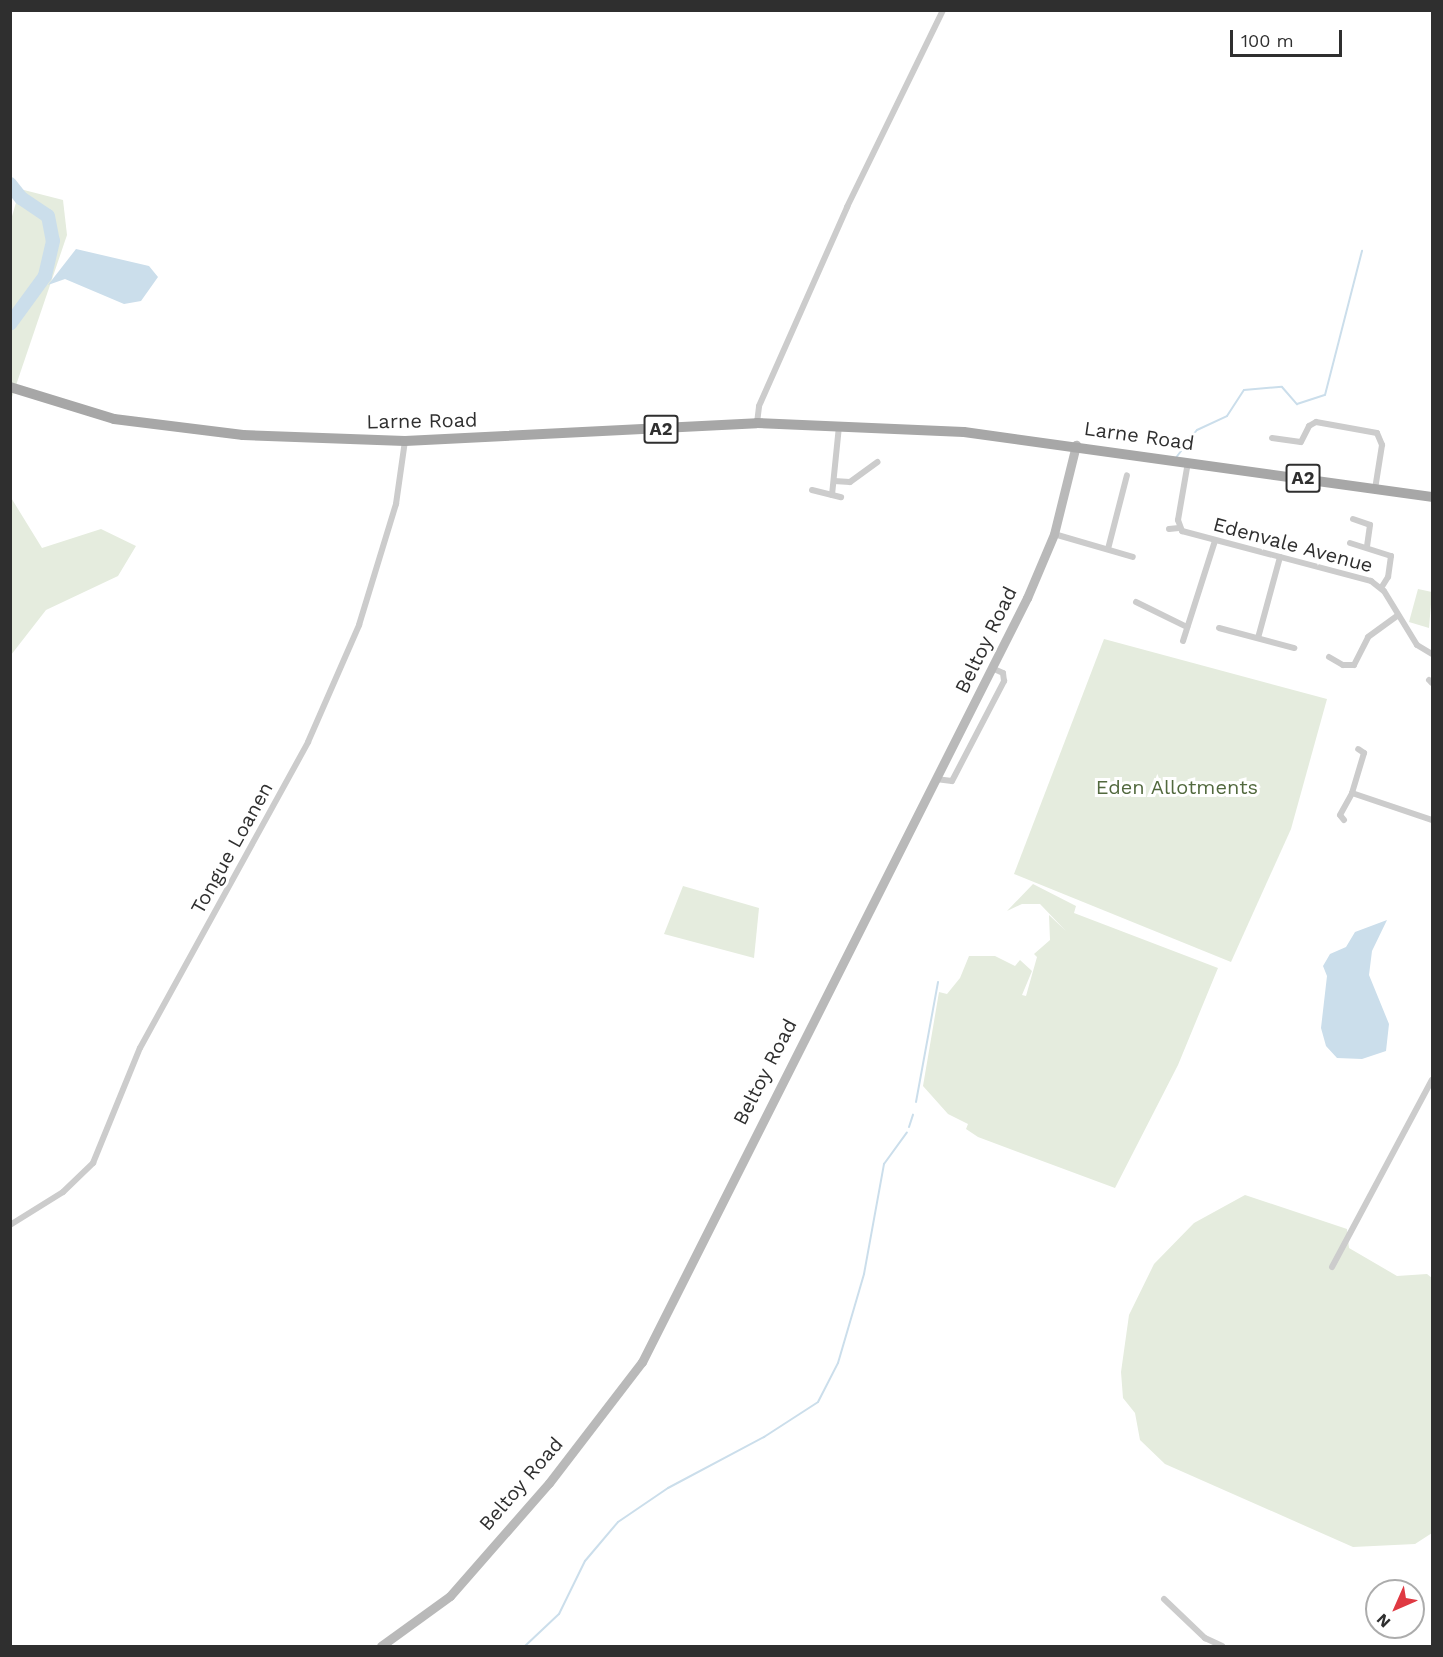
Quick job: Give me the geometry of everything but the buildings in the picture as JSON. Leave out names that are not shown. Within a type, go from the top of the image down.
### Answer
[{"type":"main road","name":"Larne Road","points":[[10,387],[114,419],[168,428],[243,435],[405,441],[757,423],[964,432],[1076,445],[1432,497]]},
{"type":"main road","name":"Beltoy Road","points":[[381,1647],[450,1596],[549,1483],[635,1373],[1028,598],[1054,534],[1076,445]]},
{"type":"street","points":[[757,423],[759,406],[847,207],[943,10]]},
{"type":"street","points":[[1272,438],[1301,442],[1309,426],[1316,422],[1377,433],[1382,445],[1375,489]]},
{"type":"street","points":[[832,495],[839,426]]},
{"type":"street","name":"Tongue Loanen","points":[[10,1225],[63,1192],[93,1163],[141,1048],[308,742],[359,625],[396,504],[405,441]]},
{"type":"street","points":[[1169,529],[1179,528],[1188,461]]},
{"type":"street","points":[[834,481],[850,482],[878,462]]},
{"type":"street","points":[[1108,549],[1127,475]]},
{"type":"street","points":[[812,490],[841,497]]},
{"type":"street","points":[[1353,519],[1370,525],[1366,547]]},
{"type":"street","name":"Edenvale Avenue","points":[[1179,528],[1215,541],[1367,580],[1381,588],[1417,645],[1432,654]]},
{"type":"street","points":[[1054,534],[1133,557]]},
{"type":"street","points":[[1183,641],[1215,541]]},
{"type":"street","points":[[1350,543],[1385,552],[1392,559],[1381,588]]},
{"type":"street","points":[[1258,638],[1280,557]]},
{"type":"street","points":[[1136,603],[1187,627]]},
{"type":"street","points":[[1329,657],[1343,665],[1354,665],[1368,637],[1398,615]]},
{"type":"street","points":[[1219,628],[1294,648]]},
{"type":"street","points":[[936,779],[952,781],[1004,681],[1003,673],[992,668]]},
{"type":"street","points":[[1339,816],[1352,793],[1361,751],[1373,752]]},
{"type":"street","points":[[1352,793],[1432,820]]},
{"type":"street","points":[[1332,1267],[1432,1080]]},
{"type":"street","points":[[1164,1599],[1205,1638],[1222,1647]]},
{"type":"green space","points":[[20,189],[63,200],[67,235],[11,400],[10,223]]},
{"type":"green space","points":[[10,496],[42,548],[101,529],[136,546],[118,576],[46,610],[11,655]]},
{"type":"green space","points":[[1418,589],[1432,592],[1429,628],[1409,622]]},
{"type":"green space","name":"Eden Allotments","points":[[1104,639],[1327,699],[1291,829],[1231,962],[1014,874]]},
{"type":"green space","points":[[1033,884],[1076,906],[1074,913],[1218,968],[1178,1065],[1115,1188],[978,1137],[966,1129],[968,1124],[948,1114],[923,1086],[939,992],[947,994],[960,978],[969,956],[995,956],[1015,966],[1020,960],[1032,971],[1022,995],[1026,996],[1037,957],[1034,954],[1050,940],[1049,915],[1066,931],[1040,904],[1022,904],[1007,911]]},
{"type":"green space","points":[[683,886],[759,908],[754,958],[664,934]]},
{"type":"green space","points":[[1245,1195],[1347,1229],[1349,1248],[1397,1276],[1427,1274],[1432,1278],[1432,1533],[1415,1544],[1353,1547],[1165,1464],[1140,1440],[1135,1413],[1123,1398],[1121,1372],[1129,1315],[1154,1264],[1194,1223]]},
{"type":"water","points":[[76,249],[149,266],[158,277],[141,301],[124,304],[65,279],[48,285]]},
{"type":"water","points":[[1387,920],[1372,951],[1369,975],[1389,1024],[1386,1051],[1362,1059],[1337,1058],[1326,1046],[1321,1028],[1327,976],[1323,966],[1330,954],[1346,947],[1355,932]]},
{"type":"waterway","points":[[10,184],[21,198],[48,216],[53,241],[45,276],[10,324]]},
{"type":"waterway","points":[[1175,459],[1197,430],[1227,416],[1244,390],[1282,387],[1297,404],[1325,395],[1362,251]]},
{"type":"waterway","points":[[916,1102],[938,982]]},
{"type":"waterway","points":[[909,1127],[913,1115]]},
{"type":"waterway","points":[[525,1646],[559,1614],[585,1561],[618,1522],[668,1488],[764,1437],[818,1402],[838,1363],[864,1274],[884,1164],[907,1132]]}]
